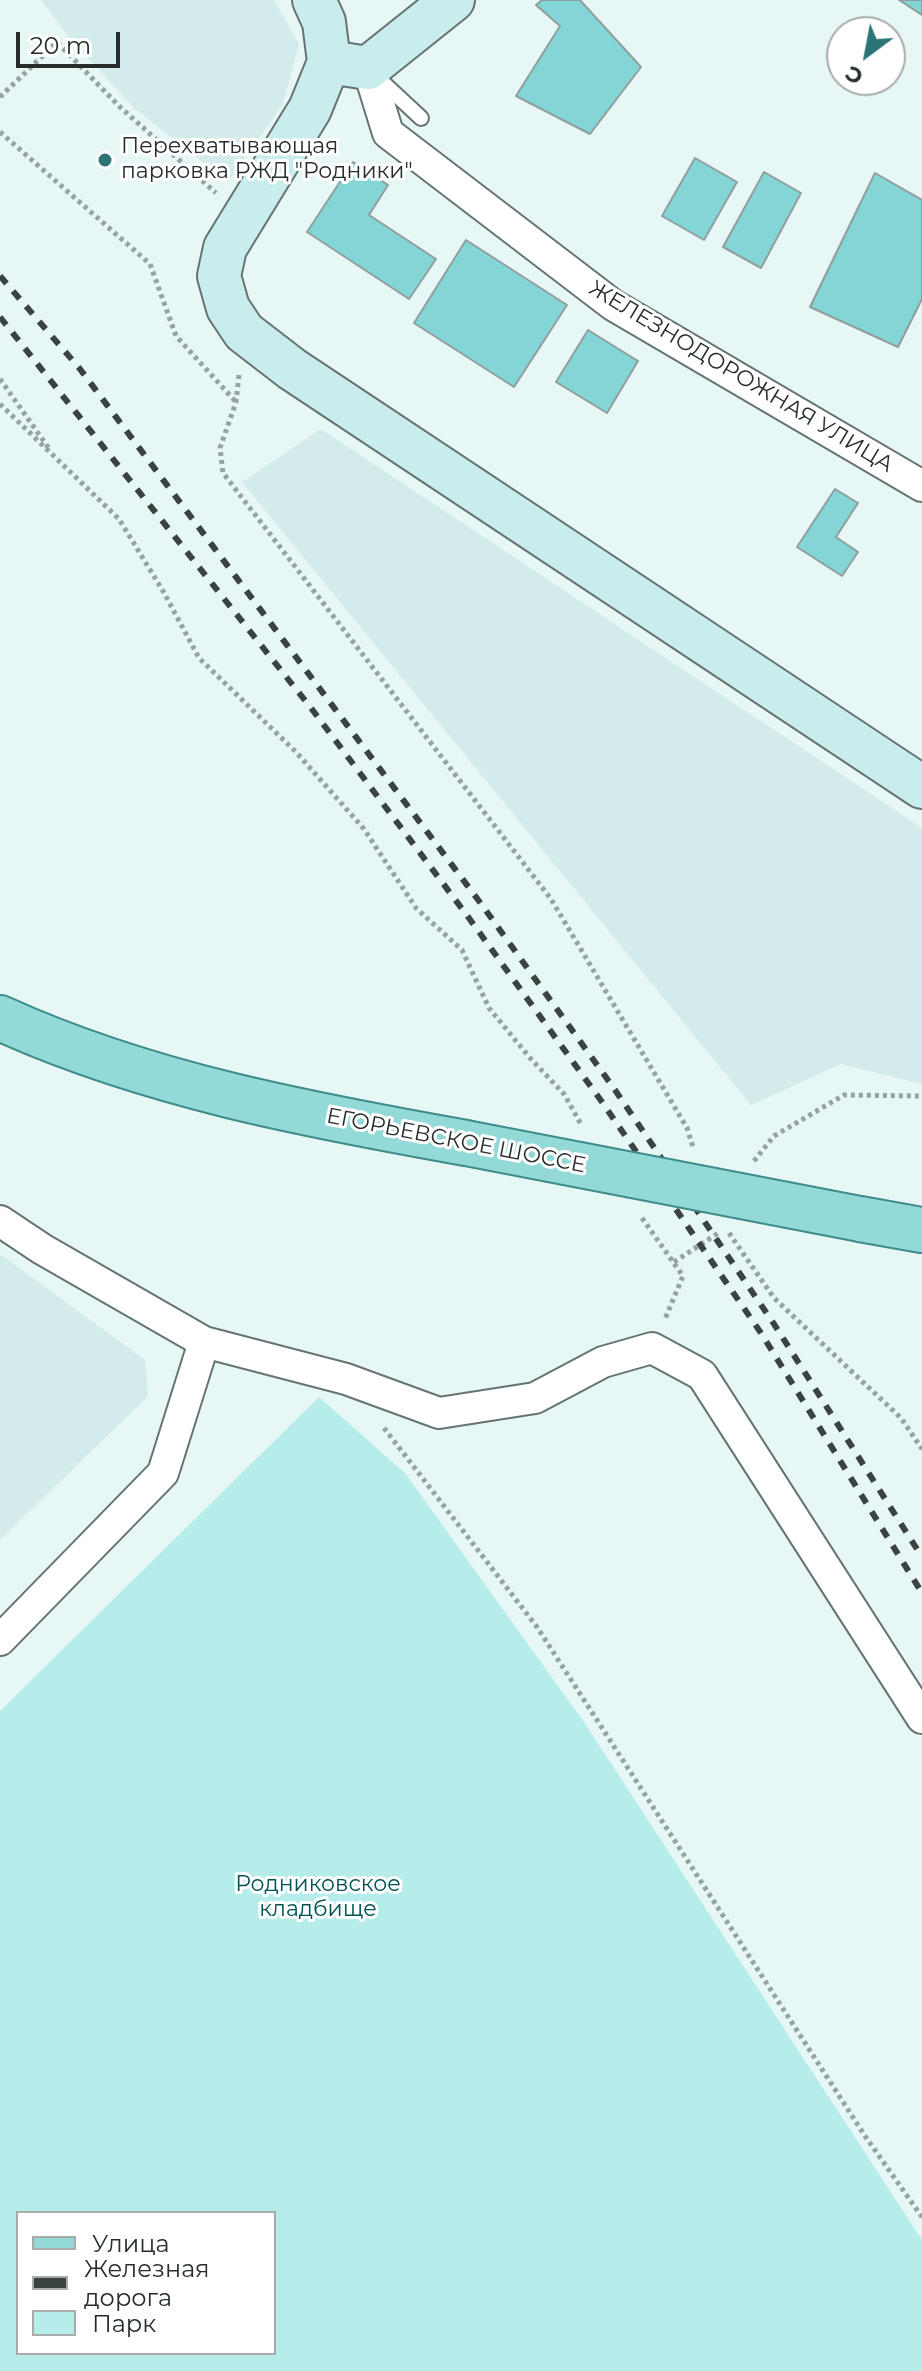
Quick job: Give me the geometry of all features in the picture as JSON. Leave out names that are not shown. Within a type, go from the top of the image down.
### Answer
[{"type":"main road","name":"ЖЕЛЕЗНОДОРОЖНАЯ УЛИЦА","points":[[314,0],[348,65]]},
{"type":"main road","points":[[453,0],[348,65],[310,109],[225,248],[219,276],[228,308],[244,332],[292,369],[922,787]]},
{"type":"main road","name":"ЕГОРЬЕВСКОЕ ШОССЕ","points":[[0,1018],[101,1057],[187,1084],[334,1118],[922,1230]]},
{"type":"street","name":"ЖЕЛЕЗНОДОРОЖНАЯ УЛИЦА","points":[[348,65],[388,133],[613,305],[922,486]]},
{"type":"street","points":[[0,1221],[42,1249],[204,1342],[346,1379],[439,1413],[535,1398],[603,1362],[652,1348],[702,1375],[922,1718]]},
{"type":"street","points":[[0,1640],[163,1473],[204,1342]]},
{"type":"lane","points":[[348,65],[421,118]]},
{"type":"path","points":[[0,97],[57,42],[120,107],[219,195]]},
{"type":"path","points":[[0,132],[150,264],[176,336],[236,402]]},
{"type":"path","points":[[0,144],[8,139]]},
{"type":"path","points":[[244,332],[236,402],[220,448],[223,473],[551,899],[687,1128],[696,1158]]},
{"type":"path","points":[[0,379],[58,460]]},
{"type":"path","points":[[0,404],[119,519],[199,658],[296,752],[364,829],[416,908],[462,950],[489,1008],[564,1094],[585,1130]]},
{"type":"path","points":[[744,1173],[774,1136],[844,1095],[922,1096]]},
{"type":"path","points":[[639,1213],[683,1276],[652,1348]]},
{"type":"path","points":[[674,1262],[726,1228],[774,1298],[901,1418],[922,1449]]},
{"type":"path","points":[[346,1379],[537,1627],[865,2136],[922,2217]]},
{"type":"shaded area","points":[[41,0],[274,0],[299,44],[283,104],[228,182],[134,108],[67,35]]},
{"type":"shaded area","points":[[321,429],[922,828],[922,1084],[841,1064],[751,1105],[242,482]]},
{"type":"shaded area","points":[[0,1254],[145,1360],[148,1396],[0,1540]]},
{"type":"green space","name":"Родниковское кладбище","points":[[319,1397],[405,1473],[586,1725],[922,2240],[922,2371],[0,2371],[0,1711]]},
{"type":"building","points":[[542,0],[580,0],[641,67],[590,134],[516,96],[560,26],[536,5]]},
{"type":"building","points":[[899,0],[922,0],[922,15]]},
{"type":"building","points":[[695,158],[737,182],[704,240],[662,216]]},
{"type":"building","points":[[353,162],[388,185],[369,215],[436,259],[409,299],[307,232]]},
{"type":"building","points":[[764,172],[801,193],[761,268],[723,247]]},
{"type":"building","points":[[875,173],[922,200],[922,299],[898,347],[810,307]]},
{"type":"building","points":[[466,240],[567,305],[514,387],[414,323]]},
{"type":"building","points":[[588,330],[638,361],[607,413],[556,382]]},
{"type":"building","points":[[835,489],[858,503],[836,537],[858,552],[842,576],[797,547]]},
{"type":"railway","points":[[0,276],[80,369],[479,901],[613,1087],[774,1324],[922,1557]]},
{"type":"railway","points":[[0,317],[311,708],[602,1102],[761,1333],[922,1593]]},
{"type":"place","name":"Перехватывающая парковка РЖД \"Родники\"","points":[[105,160]]}]
